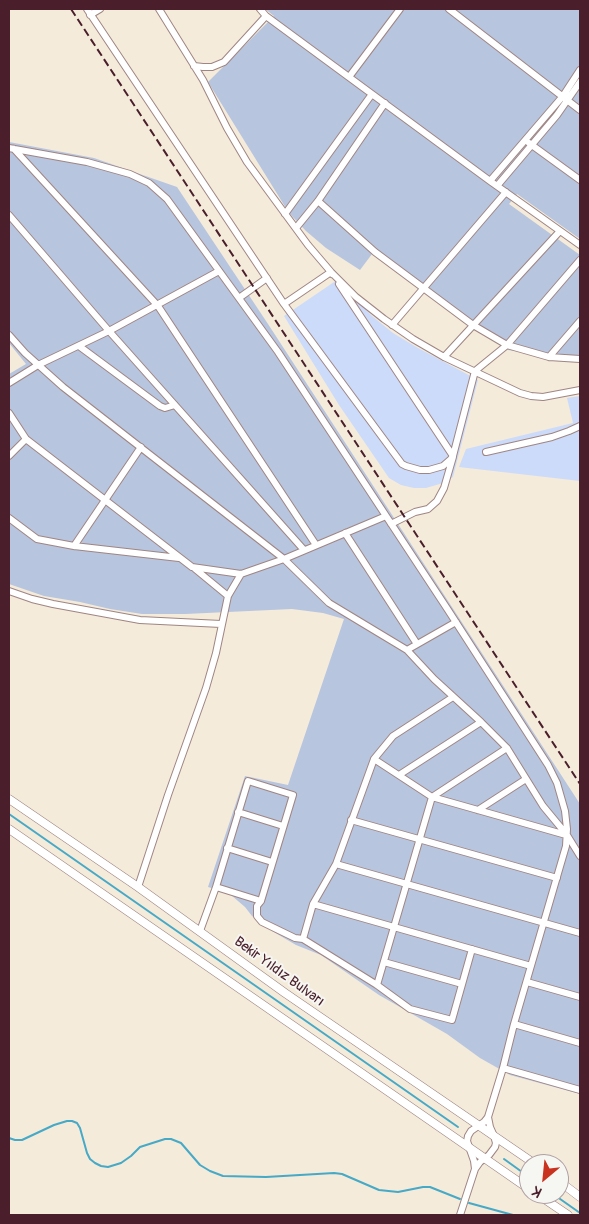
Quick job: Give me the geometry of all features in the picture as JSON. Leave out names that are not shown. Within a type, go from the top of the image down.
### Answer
[{"type":"main road","name":"Bekir Yıldız Bulvarı","points":[[9,799],[138,887],[285,993],[520,1154]]},
{"type":"main road","points":[[9,829],[519,1181]]},
{"type":"main road","points":[[569,1189],[580,1197]]},
{"type":"main road","points":[[552,1204],[568,1215]]},
{"type":"street","points":[[100,9],[88,12],[284,304],[402,464],[415,470],[429,470],[443,466],[453,456]]},
{"type":"street","points":[[159,9],[203,80],[218,112],[237,145],[259,178],[308,245],[356,297],[392,326],[413,339],[444,357],[515,391],[531,396],[548,397],[580,390]]},
{"type":"street","points":[[260,9],[266,16],[490,181],[560,231],[579,241]]},
{"type":"street","points":[[349,77],[400,9]]},
{"type":"street","points":[[449,9],[580,110]]},
{"type":"street","points":[[194,66],[212,67],[224,62],[266,16]]},
{"type":"street","points":[[497,186],[557,115],[580,70]]},
{"type":"street","points":[[490,181],[580,82]]},
{"type":"street","points":[[285,214],[372,94]]},
{"type":"street","points":[[296,228],[318,201],[385,104]]},
{"type":"street","points":[[526,140],[580,180]]},
{"type":"street","points":[[11,148],[87,162],[130,174],[149,183],[167,199],[278,352],[456,622],[553,774],[563,801],[567,835],[566,846],[488,1117],[471,1131],[468,1136],[467,1141],[475,1169]]},
{"type":"street","points":[[11,148],[158,306],[316,545]]},
{"type":"street","points":[[392,326],[506,192]]},
{"type":"street","points":[[318,201],[375,252],[473,325],[507,345],[549,357],[580,359]]},
{"type":"street","points":[[9,215],[109,331],[304,550]]},
{"type":"street","points":[[444,357],[560,231]]},
{"type":"street","points":[[391,524],[415,512],[428,509],[437,501],[444,488],[475,371],[507,345],[580,260]]},
{"type":"street","points":[[9,383],[38,365],[158,306],[220,271]]},
{"type":"street","points":[[284,304],[331,272]]},
{"type":"street","points":[[331,272],[453,456]]},
{"type":"street","points":[[239,298],[267,278]]},
{"type":"street","points":[[549,357],[580,321]]},
{"type":"street","points":[[9,335],[63,387],[284,559],[329,603],[407,650],[434,679],[507,748],[543,806],[567,835],[580,856]]},
{"type":"street","points":[[78,346],[160,406],[165,408],[175,405]]},
{"type":"street","points":[[9,413],[26,439],[228,596]]},
{"type":"street","points":[[486,452],[552,437],[580,426]]},
{"type":"street","points":[[9,456],[26,439]]},
{"type":"street","points":[[74,546],[141,447]]},
{"type":"street","points":[[192,567],[240,574],[284,559],[386,516]]},
{"type":"street","points":[[9,518],[37,539],[74,546],[181,558]]},
{"type":"street","points":[[346,533],[417,644]]},
{"type":"street","points":[[138,887],[206,688],[216,653],[228,596],[240,574]]},
{"type":"street","points":[[9,590],[32,599],[53,604],[140,620],[221,624]]},
{"type":"street","points":[[407,650],[456,622]]},
{"type":"street","points":[[303,939],[314,904],[336,864],[374,759],[393,736],[453,696]]},
{"type":"street","points":[[399,775],[481,722]]},
{"type":"street","points":[[377,985],[432,797],[507,748]]},
{"type":"street","points":[[374,759],[432,797],[567,835]]},
{"type":"street","points":[[478,810],[526,779]]},
{"type":"street","points":[[200,931],[216,887],[248,781],[293,795],[256,909],[260,921],[295,938],[303,939],[377,985],[410,1009],[452,1020],[472,949]]},
{"type":"street","points":[[238,812],[283,826]]},
{"type":"street","points":[[352,820],[557,878]]},
{"type":"street","points":[[227,848],[272,862]]},
{"type":"street","points":[[336,864],[580,933]]},
{"type":"street","points":[[216,887],[260,901]]},
{"type":"street","points":[[314,904],[531,966]]},
{"type":"street","points":[[384,962],[462,984]]},
{"type":"street","points":[[527,982],[580,997]]},
{"type":"street","points":[[514,1024],[580,1043]]},
{"type":"street","points":[[503,1068],[580,1090]]},
{"type":"street","points":[[460,1215],[475,1169],[495,1147],[496,1142],[488,1117]]},
{"type":"shaded area","points":[[265,9],[580,9],[580,239],[517,194],[509,204],[580,255],[580,361],[508,350],[375,250],[360,270],[326,248],[289,213],[208,82],[274,16]]},
{"type":"shaded area","points":[[9,142],[94,158],[177,187],[580,804],[580,1094],[510,1075],[480,1058],[447,1034],[379,995],[321,955],[296,945],[272,931],[252,916],[231,895],[208,887],[245,776],[288,785],[344,619],[323,613],[292,609],[142,614],[44,596],[9,584],[9,374],[26,364],[9,343]]},
{"type":"shaded area","points":[[337,280],[372,316],[393,333],[478,380],[453,477],[443,483],[426,488],[414,488],[401,485],[389,478],[339,405],[284,316]]},
{"type":"shaded area","points":[[580,396],[580,481],[459,467],[466,449],[573,423],[567,398]]},
{"type":"waterway","points":[[9,814],[458,1127]]},
{"type":"waterway","points":[[9,1138],[22,1140],[54,1125],[72,1121],[77,1123],[80,1128],[90,1159],[101,1166],[108,1167],[121,1163],[140,1147],[171,1139],[181,1143],[200,1165],[223,1176],[266,1177],[334,1173],[342,1174],[379,1190],[398,1192],[430,1187],[460,1199]]},
{"type":"waterway","points":[[504,1159],[519,1170]]},
{"type":"waterway","points":[[469,1203],[513,1215]]},
{"type":"waterway","points":[[567,1204],[580,1213]]},
{"type":"railway","points":[[71,9],[580,784]]}]
